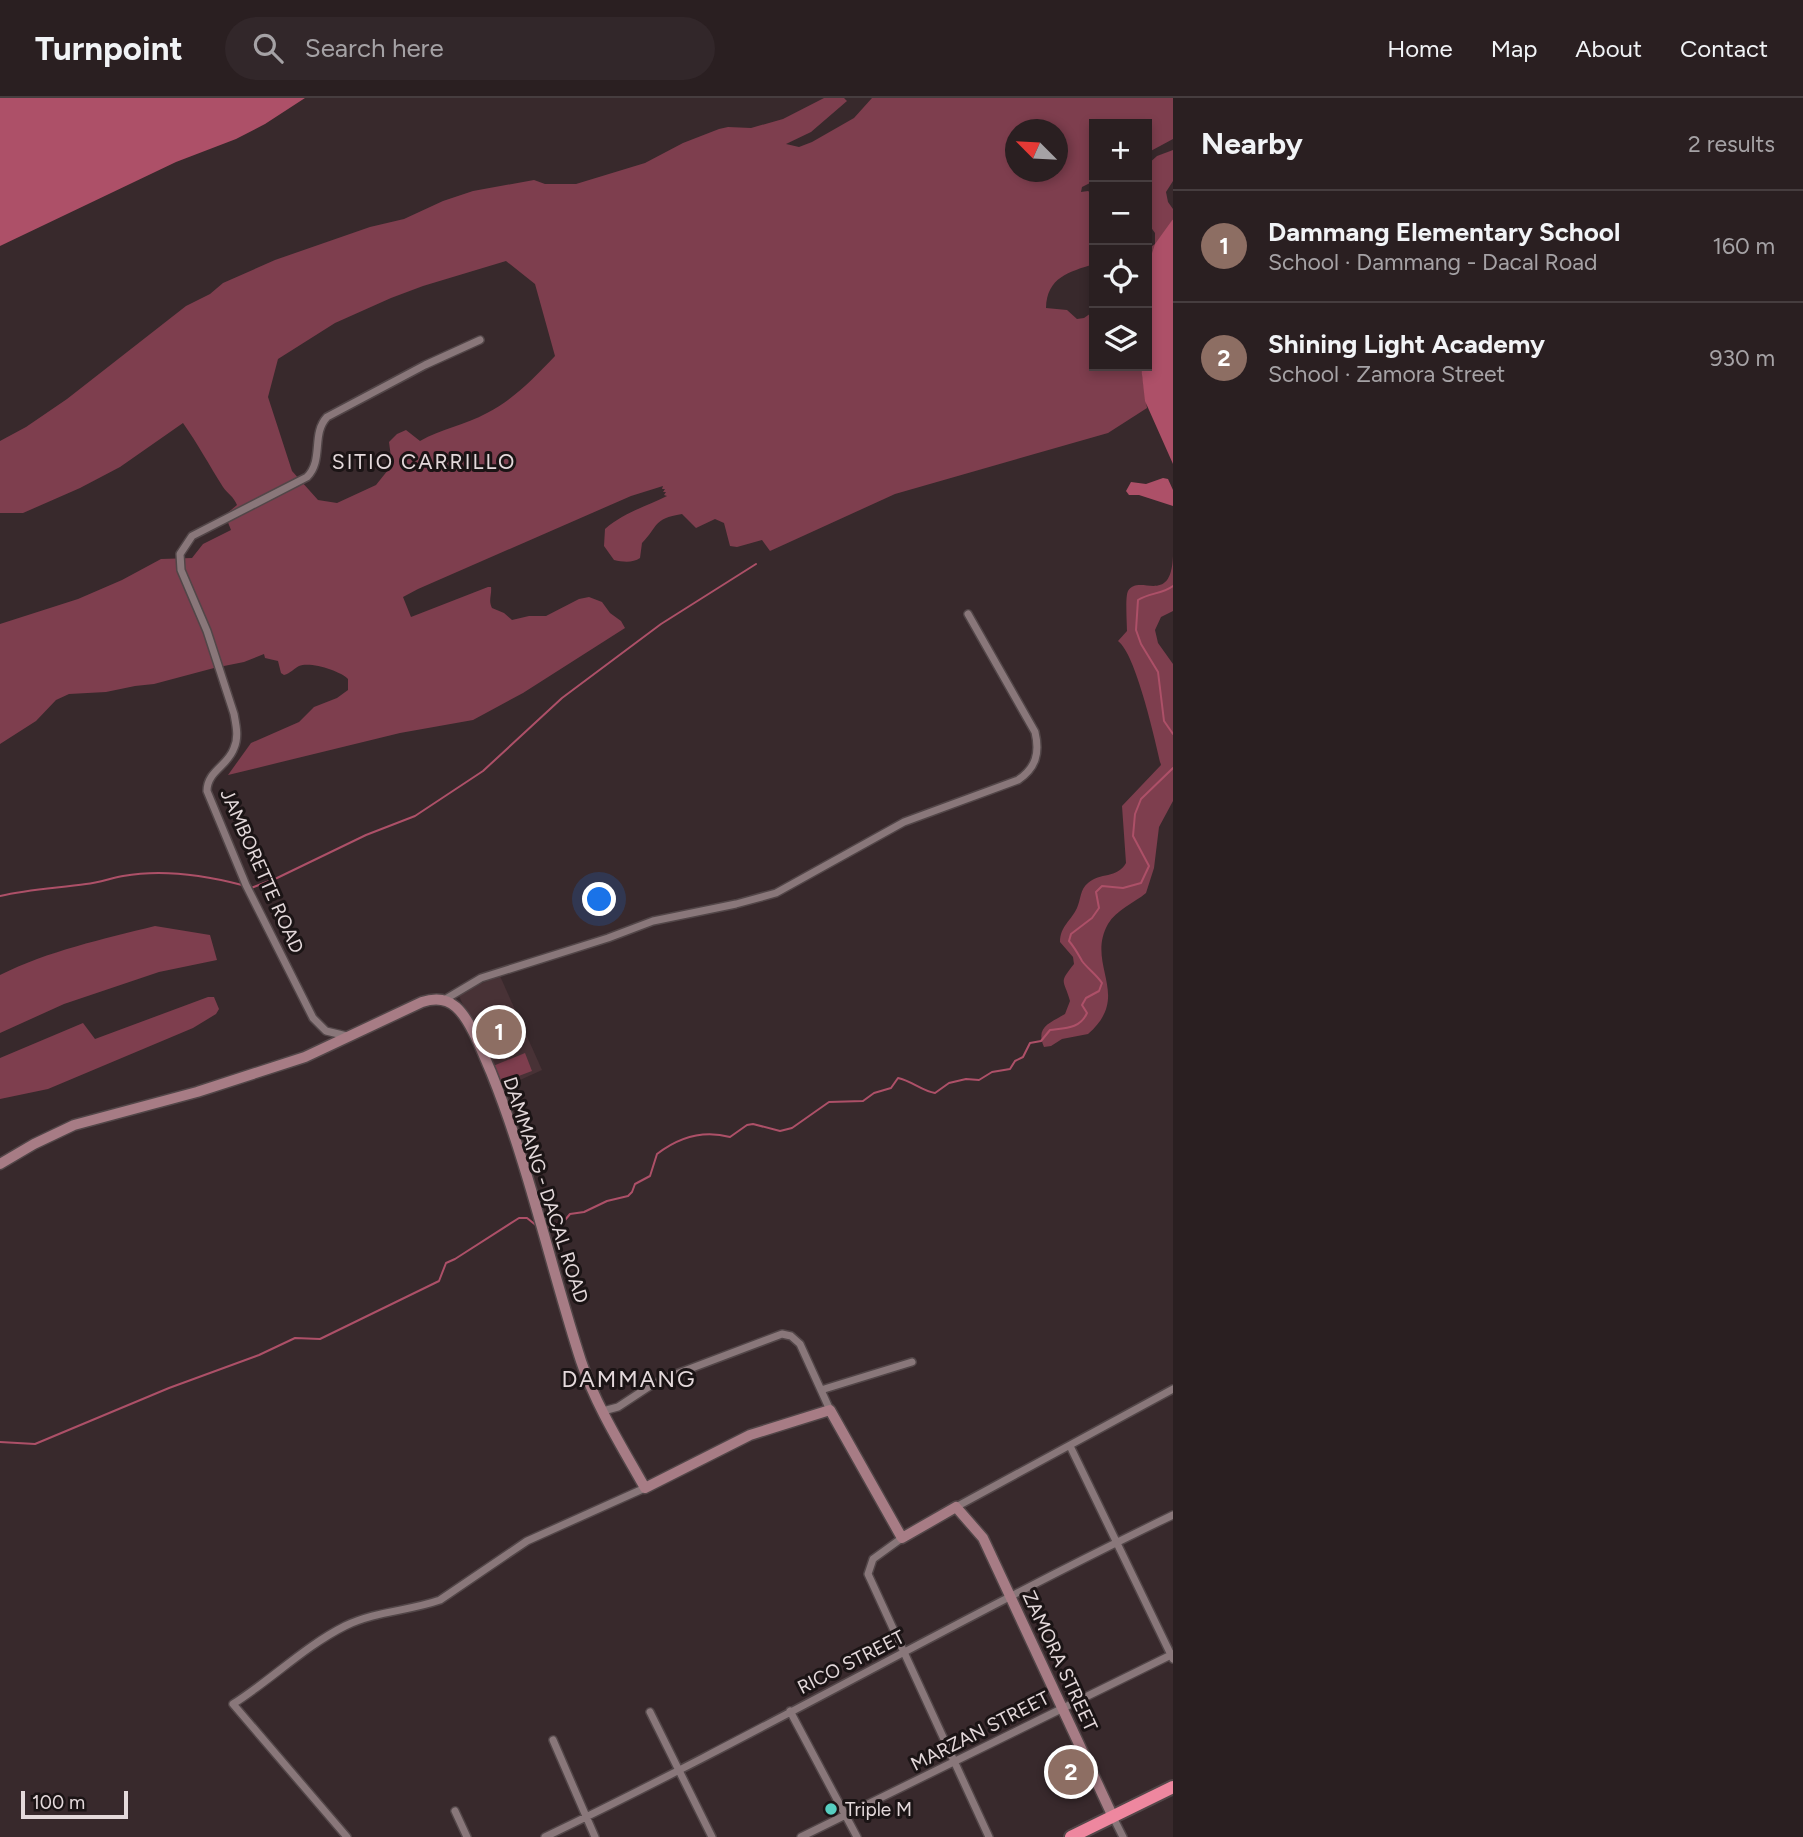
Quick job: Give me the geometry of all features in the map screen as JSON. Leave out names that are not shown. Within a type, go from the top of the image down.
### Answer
[{"type":"highway","points":[[1071,1837],[1173,1787]]},
{"type":"street","name":"JAMBORETTE ROAD","points":[[319,1026],[246,885],[207,791],[209,778],[234,748],[237,727],[208,631],[178,560],[182,547],[192,536],[307,477],[315,467],[319,430],[327,417],[415,370],[480,340]]},
{"type":"street","points":[[0,1164],[74,1125],[197,1092],[319,1051],[422,1002],[444,1000],[481,978],[653,921],[776,893],[904,821],[1018,780],[1026,775],[1038,753],[1034,733],[968,614]]},
{"type":"street","name":"DAMMANG - DACAL ROAD","points":[[444,1000],[455,1005],[462,1014],[484,1057],[513,1130],[581,1361],[603,1411],[645,1488]]},
{"type":"street","points":[[319,1026],[335,1035],[347,1036]]},
{"type":"street","points":[[319,1026],[323,1039],[319,1051]]},
{"type":"street","points":[[603,1411],[618,1407],[647,1387],[668,1377],[778,1334],[791,1336],[800,1344],[830,1410],[902,1538]]},
{"type":"street","points":[[821,1390],[912,1362]]},
{"type":"street","points":[[989,1837],[869,1574],[873,1559],[902,1538],[956,1507],[1173,1388]]},
{"type":"street","points":[[347,1837],[233,1704],[337,1631],[368,1616],[440,1600],[527,1541],[645,1488],[750,1435],[830,1410]]},
{"type":"street","points":[[1070,1446],[1172,1656]]},
{"type":"street","name":"ZAMORA STREET","points":[[956,1507],[983,1538],[1123,1837]]},
{"type":"street","name":"RICO STREET","points":[[544,1837],[678,1772],[1011,1596],[1173,1515]]},
{"type":"street","name":"MARZAN STREET","points":[[801,1837],[1062,1707],[1172,1656]]},
{"type":"street","points":[[790,1711],[857,1837]]},
{"type":"street","points":[[650,1712],[712,1837]]},
{"type":"street","points":[[553,1740],[596,1837]]},
{"type":"street","points":[[455,1811],[467,1837]]},
{"type":"shaded area","points":[[0,98],[305,98],[236,139],[176,162],[0,246]]},
{"type":"shaded area","points":[[824,98],[844,98],[847,101],[811,132],[786,144],[799,147],[812,142],[854,118],[872,98],[1173,98],[1173,139],[1152,150],[1152,119],[1089,119],[1089,184],[1082,187],[1081,192],[1089,192],[1089,266],[1061,277],[1050,289],[1046,308],[1067,310],[1077,319],[1089,314],[1089,371],[1142,371],[1147,408],[1108,433],[895,494],[770,551],[762,540],[737,547],[730,546],[724,523],[715,519],[696,528],[682,514],[665,518],[657,524],[642,543],[640,558],[628,562],[614,560],[604,546],[605,529],[627,514],[667,496],[664,495],[666,492],[663,492],[663,486],[631,496],[418,589],[403,597],[411,617],[491,587],[492,608],[512,620],[546,616],[579,599],[589,597],[602,602],[625,628],[523,693],[473,720],[400,733],[228,775],[251,743],[299,722],[314,707],[337,698],[348,690],[348,679],[332,670],[304,665],[284,675],[278,661],[265,658],[264,654],[244,662],[154,684],[106,692],[69,694],[56,700],[36,721],[0,744],[0,624],[78,599],[161,559],[192,558],[203,544],[231,530],[225,515],[237,505],[183,423],[120,467],[80,488],[23,513],[0,513],[0,441],[67,399],[186,306],[210,294],[223,283],[275,260],[370,227],[404,219],[473,191],[534,180],[545,184],[576,184],[645,163],[683,143],[719,129],[751,128],[783,119]],"holes":[[[506,261],[535,284],[555,356],[515,395],[479,417],[420,441],[406,430],[397,434],[389,442],[392,465],[376,485],[337,503],[318,500],[292,471],[268,397],[278,359],[335,323],[391,298]]]},
{"type":"shaded area","points":[[1173,150],[1173,181],[1166,192],[1173,209],[1173,219],[1152,259],[1155,233],[1152,229],[1152,160]]},
{"type":"shaded area","points":[[1173,219],[1173,464],[1145,401],[1142,371],[1152,371],[1152,253],[1155,244]]},
{"type":"shaded area","points":[[1168,479],[1173,490],[1173,506],[1139,495],[1129,495],[1126,491],[1131,482],[1146,484]]},
{"type":"shaded area","points":[[1173,556],[1173,611],[1161,617],[1155,630],[1158,643],[1173,664],[1173,801],[1159,827],[1154,868],[1146,893],[1111,919],[1102,939],[1108,993],[1107,1006],[1101,1020],[1088,1034],[1062,1039],[1044,1047],[1041,1035],[1043,1030],[1049,1023],[1065,1014],[1070,1001],[1064,979],[1074,964],[1073,957],[1060,942],[1062,932],[1077,908],[1085,885],[1098,877],[1118,871],[1126,863],[1122,806],[1161,765],[1138,679],[1125,649],[1118,641],[1127,631],[1128,591],[1133,586],[1161,585],[1171,571]]},
{"type":"shaded area","points":[[155,926],[210,935],[217,960],[159,972],[64,1004],[0,1033],[0,975],[56,952]]},
{"type":"shaded area","points":[[500,976],[542,1070],[498,1090],[458,993]]},
{"type":"shaded area","points":[[214,997],[219,1009],[216,1014],[193,1028],[48,1089],[0,1099],[0,1058],[83,1023],[95,1039]]},
{"type":"shaded area","points":[[525,1053],[532,1071],[500,1083],[493,1066]]},
{"type":"waterway","points":[[251,888],[366,835],[415,816],[483,771],[562,698],[661,624],[756,564]]},
{"type":"waterway","points":[[1173,586],[1138,600],[1136,630],[1158,672],[1164,721],[1173,734]]},
{"type":"waterway","points":[[547,1228],[565,1220],[570,1214],[584,1212],[607,1201],[628,1196],[635,1184],[650,1176],[657,1154],[683,1139],[711,1134],[730,1137],[753,1124],[780,1131],[792,1128],[829,1102],[863,1101],[874,1093],[891,1088],[898,1078],[935,1093],[949,1083],[966,1079],[979,1080],[992,1072],[1010,1069],[1015,1061],[1023,1057],[1030,1043],[1041,1041],[1050,1030],[1072,1027],[1080,1022],[1087,1013],[1082,1005],[1086,998],[1099,991],[1102,983],[1082,961],[1069,941],[1071,934],[1092,918],[1099,908],[1096,892],[1102,886],[1123,888],[1141,883],[1149,866],[1133,836],[1135,814],[1141,799],[1173,768]]},
{"type":"waterway","points":[[0,896],[153,873],[213,878],[242,885]]},
{"type":"waterway","points":[[0,1442],[35,1444],[169,1388],[259,1355],[295,1338],[320,1339],[439,1281],[446,1263],[519,1218],[527,1218],[537,1226]]},
{"type":"place","name":"Dammang Elementary School","points":[[499,1032]]},
{"type":"place","name":"Shining Light Academy","points":[[1071,1772]]},
{"type":"place","name":"Triple M","points":[[831,1809]]},
{"type":"district","name":"SITIO CARRILLO","points":[[424,461]]},
{"type":"district","name":"DAMMANG","points":[[629,1379]]}]
